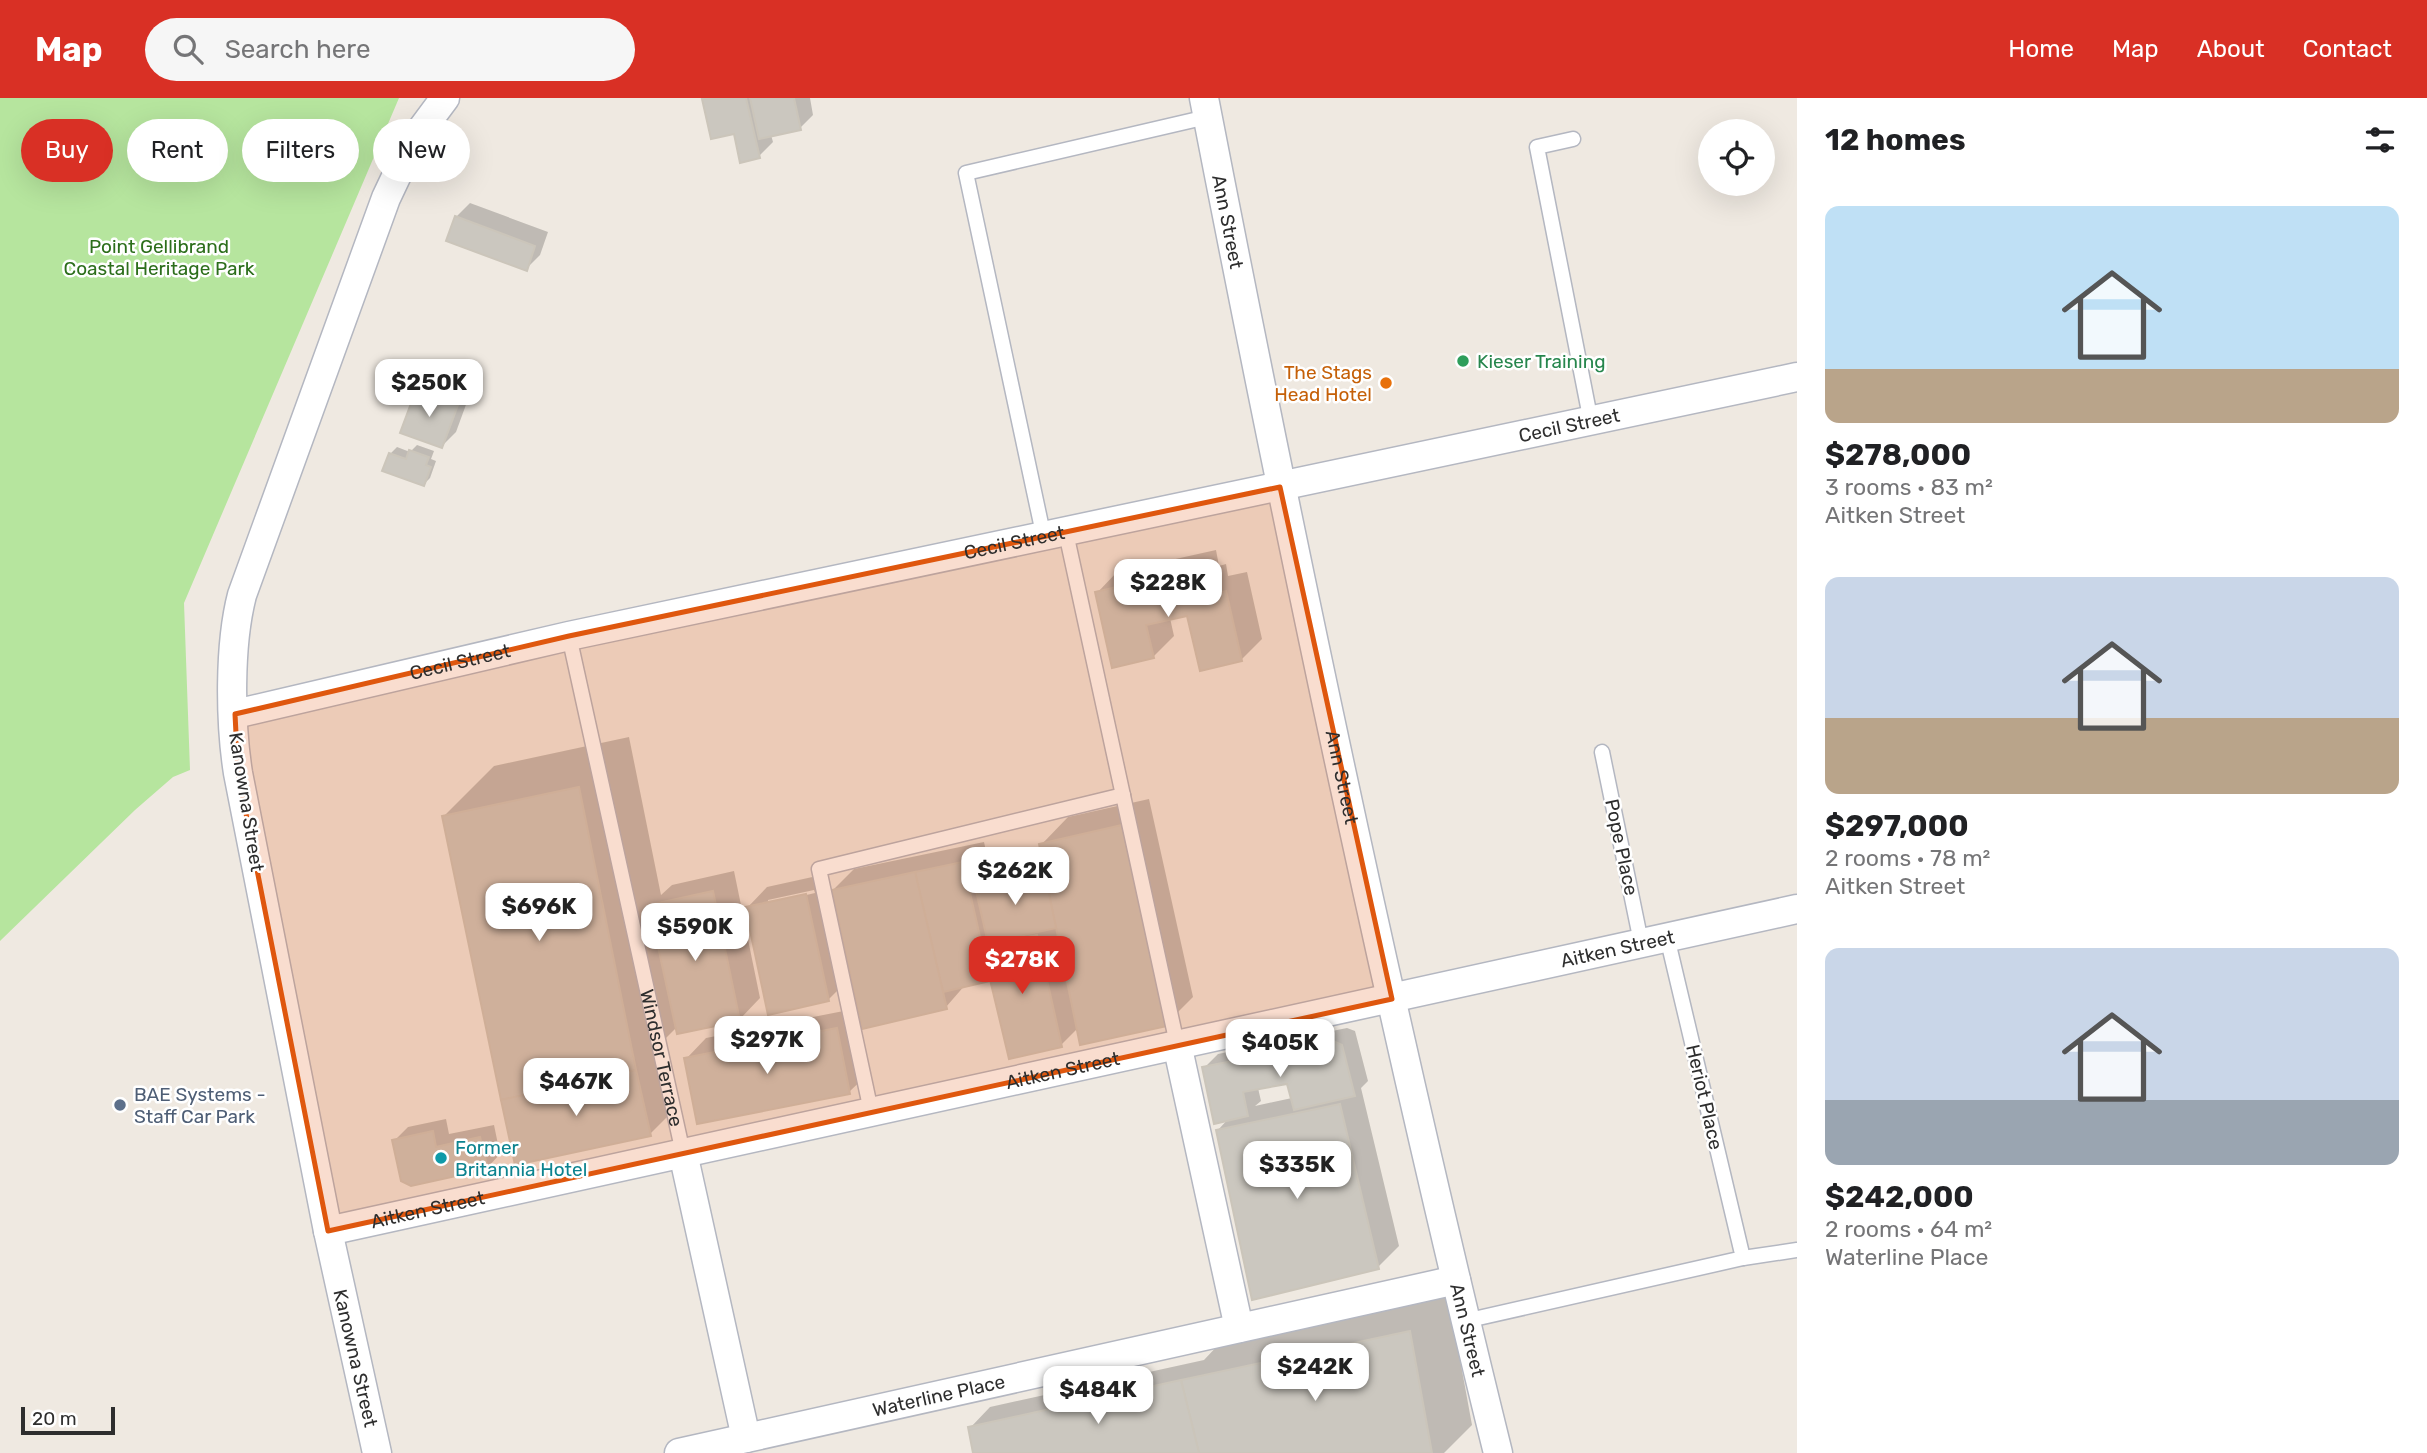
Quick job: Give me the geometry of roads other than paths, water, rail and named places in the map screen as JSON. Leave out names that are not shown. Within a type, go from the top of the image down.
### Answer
[{"type":"street","name":"Kanowna Street","points":[[377,1453],[328,1231],[238,773],[234,631],[242,595],[386,198],[413,141],[445,98]]},
{"type":"street","name":"Ann Street","points":[[1205,108],[1280,487],[1392,999],[1497,1453]]},
{"type":"street","name":"Cecil Street","points":[[235,714],[569,636],[1055,536],[1797,377]]},
{"type":"street","name":"Aitken Street","points":[[328,1231],[1797,909]]},
{"type":"street","points":[[1177,1044],[1239,1328]]},
{"type":"street","name":"Windsor Terrace","points":[[683,1153],[746,1438]]},
{"type":"street","name":"Waterline Place","points":[[679,1453],[1456,1280]]},
{"type":"lane","points":[[1177,1044],[1123,795],[1055,536],[965,173],[1205,108]]},
{"type":"lane","points":[[1573,139],[1537,147],[1591,422]]},
{"type":"lane","name":"Windsor Terrace","points":[[569,636],[683,1153]]},
{"type":"lane","name":"Pope Place","points":[[1602,752],[1654,939]]},
{"type":"lane","points":[[872,1111],[819,869],[1123,795]]},
{"type":"lane","name":"Heriot Place","points":[[1654,939],[1743,1258]]},
{"type":"lane","points":[[1465,1321],[1743,1258],[1797,1250]]},
{"type":"place","name":"Kieser Training","points":[[1463,361]]},
{"type":"place","name":"The Stags Head Hotel","points":[[1386,383]]},
{"type":"place","name":"BAE Systems - Staff Car Park","points":[[120,1105]]},
{"type":"place","name":"Former Britannia Hotel","points":[[441,1158]]},
{"type":"park label","name":"Point Gellibrand Coastal Heritage Park","points":[[159,257]]}]
